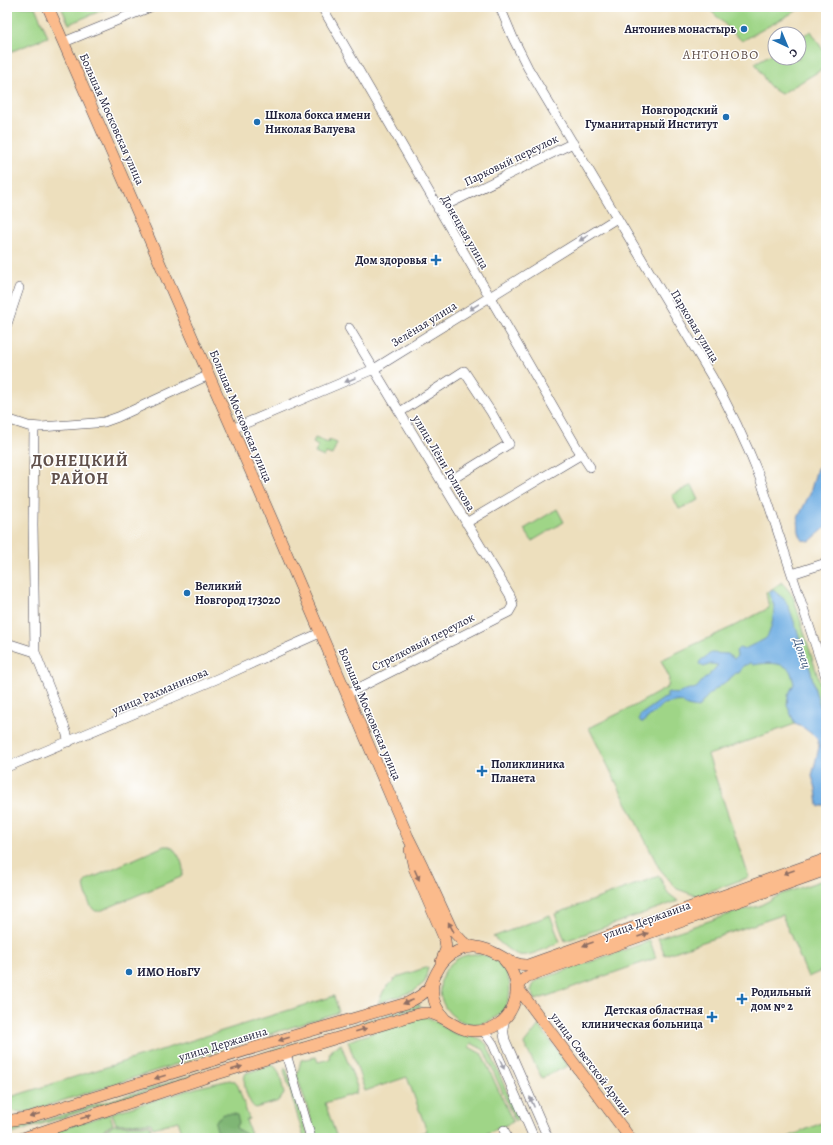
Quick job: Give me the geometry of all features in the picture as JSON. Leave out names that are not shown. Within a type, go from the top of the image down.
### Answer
[{"type":"main road","name":"Большая Московская улица","points":[[48,7],[210,376],[408,837],[452,930],[463,942],[471,946],[482,948]]},
{"type":"main road","name":"Большая Московская улица","points":[[408,837],[414,868],[445,940],[446,949],[437,972]]},
{"type":"main road","name":"улица Державина","points":[[7,1121],[30,1117],[407,1002],[419,997],[428,989],[443,961],[457,951],[473,947],[482,948],[496,953],[515,964],[528,965],[826,859]]},
{"type":"main road","name":"улица Державина","points":[[496,953],[512,970],[517,986],[526,977],[826,870]]},
{"type":"main road","points":[[437,972],[433,983],[434,1000],[439,1011],[447,1021]]},
{"type":"main road","points":[[505,1018],[514,1005],[517,986]]},
{"type":"main road","name":"улица Советской Армии","points":[[517,986],[630,1138]]},
{"type":"main road","points":[[23,1138],[210,1076],[410,1016],[426,1012],[434,1014],[460,1028],[482,1031],[492,1027],[521,1009],[532,1006]]},
{"type":"main road","points":[[206,1063],[210,1076]]},
{"type":"street","points":[[64,42],[150,7]]},
{"type":"street","name":"Донецкая улица","points":[[322,7],[489,297],[590,467]]},
{"type":"street","name":"Парковая улица","points":[[500,7],[519,52],[719,388],[733,415],[760,478],[826,677]]},
{"type":"street","name":"Парковый переулок","points":[[438,209],[573,143]]},
{"type":"street","name":"Зелёная улица","points":[[232,429],[374,369],[617,218]]},
{"type":"street","points":[[7,324],[19,288]]},
{"type":"street","name":"улица Лёни Голикова","points":[[349,328],[512,599],[513,605],[509,612]]},
{"type":"street","points":[[400,412],[464,371],[491,412],[509,444],[443,485]]},
{"type":"street","points":[[7,419],[34,427],[104,422],[210,376]]},
{"type":"street","points":[[34,427],[34,652],[65,728],[69,742]]},
{"type":"street","points":[[466,523],[582,454]]},
{"type":"street","points":[[792,574],[826,563]]},
{"type":"street","name":"Стрелковый переулок","points":[[347,694],[509,612]]},
{"type":"street","name":"улица Рахманинова","points":[[7,767],[219,678],[320,633]]},
{"type":"street","points":[[7,642],[34,652]]},
{"type":"street","points":[[505,1018],[503,1028],[505,1040],[548,1138]]},
{"type":"street","points":[[482,1031],[493,1044],[534,1138]]},
{"type":"street","points":[[286,1054],[311,1138]]},
{"type":"green space","points":[[7,7],[35,7],[48,37],[7,53]]},
{"type":"green space","points":[[61,7],[110,7],[69,24]]},
{"type":"green space","name":"Антониев монастырь","points":[[707,7],[803,7],[767,26],[742,41]]},
{"type":"green space","points":[[811,31],[826,55],[826,67],[781,94],[775,91],[768,84],[755,63],[767,56],[767,66],[807,66],[807,33]]},
{"type":"green space","points":[[315,438],[328,443],[329,440],[337,443],[332,455],[326,453],[324,457],[315,453],[318,446],[313,443]]},
{"type":"green space","points":[[692,485],[699,500],[679,509],[672,495]]},
{"type":"green space","points":[[557,509],[564,522],[532,541],[524,529]]},
{"type":"green space","points":[[782,582],[793,596],[826,703],[826,713],[708,755],[749,877],[697,896],[677,889],[659,868],[589,728],[634,706],[668,687],[669,677],[661,660],[769,608],[766,593]]},
{"type":"green space","points":[[164,846],[170,846],[173,848],[179,856],[183,869],[183,874],[181,877],[100,911],[96,911],[91,907],[84,886],[84,883],[87,880]]},
{"type":"green space","points":[[659,876],[668,893],[678,901],[565,941],[555,914]]},
{"type":"green space","points":[[826,879],[826,969],[808,977],[782,915],[665,955],[658,938],[736,912],[759,906],[782,894]]},
{"type":"green space","points":[[550,915],[560,942],[540,951],[528,955],[515,954],[493,937]]},
{"type":"green space","points":[[650,941],[656,958],[536,1000],[531,991],[533,985],[538,980]]},
{"type":"green space","points":[[475,954],[488,957],[500,964],[507,976],[510,989],[507,1002],[500,1014],[488,1021],[475,1024],[462,1021],[450,1014],[443,1002],[440,989],[443,976],[450,964],[462,957]]},
{"type":"green space","points":[[428,967],[425,982],[414,991],[378,1003],[384,990],[397,977]]},
{"type":"green space","points":[[334,996],[339,1012],[27,1112],[7,1111],[7,1098]]},
{"type":"green space","points":[[419,1004],[420,1007],[219,1069],[219,1067]]},
{"type":"green space","points":[[423,1016],[432,1019],[459,1035],[479,1038],[487,1045],[517,1116],[517,1120],[515,1121],[484,1050],[471,1043],[469,1047],[482,1054],[513,1122],[476,1138],[405,1138],[427,1131],[407,1077],[365,1091],[348,1041]]},
{"type":"green space","points":[[539,1025],[568,1066],[542,1078],[524,1044]]},
{"type":"green space","points":[[341,1044],[357,1087],[356,1093],[325,1103],[337,1138],[317,1138],[297,1076],[301,1060],[316,1057],[318,1062],[330,1059],[329,1053],[332,1052],[331,1050]]},
{"type":"green space","points":[[272,1065],[279,1073],[284,1094],[279,1101],[255,1108],[250,1102],[246,1092],[244,1081],[246,1073]]},
{"type":"green space","points":[[285,1067],[309,1138],[304,1138],[284,1070]]},
{"type":"green space","points":[[203,1072],[203,1074],[7,1136],[7,1127],[33,1124]]},
{"type":"green space","points":[[230,1080],[235,1082],[238,1086],[249,1119],[246,1120],[252,1138],[184,1138],[178,1121],[153,1128],[151,1123],[116,1124],[112,1113],[199,1087]]},
{"type":"green space","points":[[110,1114],[113,1124],[90,1138],[53,1138],[54,1131]]},
{"type":"green space","points":[[224,1114],[237,1115],[239,1122],[236,1126],[237,1129],[246,1134],[248,1138],[215,1138],[218,1134],[215,1123],[218,1118]]},
{"type":"green space","points":[[826,1121],[826,1138],[786,1138]]},
{"type":"green space","points":[[114,1125],[150,1125],[151,1129],[123,1138],[93,1138]]},
{"type":"water","points":[[826,459],[826,525],[824,529],[810,541],[802,540],[799,532],[798,518],[810,493],[817,468]]},
{"type":"water","name":"Донец","points":[[773,590],[785,600],[790,610],[811,672],[826,725],[826,804],[819,807],[812,776],[819,747],[817,739],[804,728],[795,724],[787,705],[788,695],[794,684],[790,671],[783,666],[767,663],[753,665],[749,663],[744,665],[739,673],[736,673],[711,693],[698,708],[687,706],[683,702],[664,704],[643,722],[639,719],[640,715],[668,697],[666,695],[668,692],[677,694],[697,687],[718,665],[711,664],[704,667],[699,664],[700,661],[711,653],[728,654],[734,659],[737,656],[736,651],[739,648],[745,649],[765,639],[769,633],[773,619],[774,605],[769,592]]},
{"type":"place","name":"Антониев монастырь","points":[[744,29]]},
{"type":"place","name":"Новгородский Гуманитарный Институт","points":[[726,117]]},
{"type":"place","name":"Школа бокса имени Николая Валуева","points":[[257,122]]},
{"type":"place","name":"Дом здоровья","points":[[436,260]]},
{"type":"place","name":"Великий Новгород 173020","points":[[187,593]]},
{"type":"place","name":"Поликлиника Планета","points":[[482,771]]},
{"type":"place","name":"ИМО НовГУ","points":[[129,972]]},
{"type":"place","name":"Родильный дом № 2","points":[[742,999]]},
{"type":"place","name":"Детская областная клиническая больница","points":[[712,1017]]},
{"type":"district","name":"АНТОНОВО","points":[[721,54]]},
{"type":"district","name":"ДОНЕЦКИЙ РАЙОН","points":[[80,469]]}]
